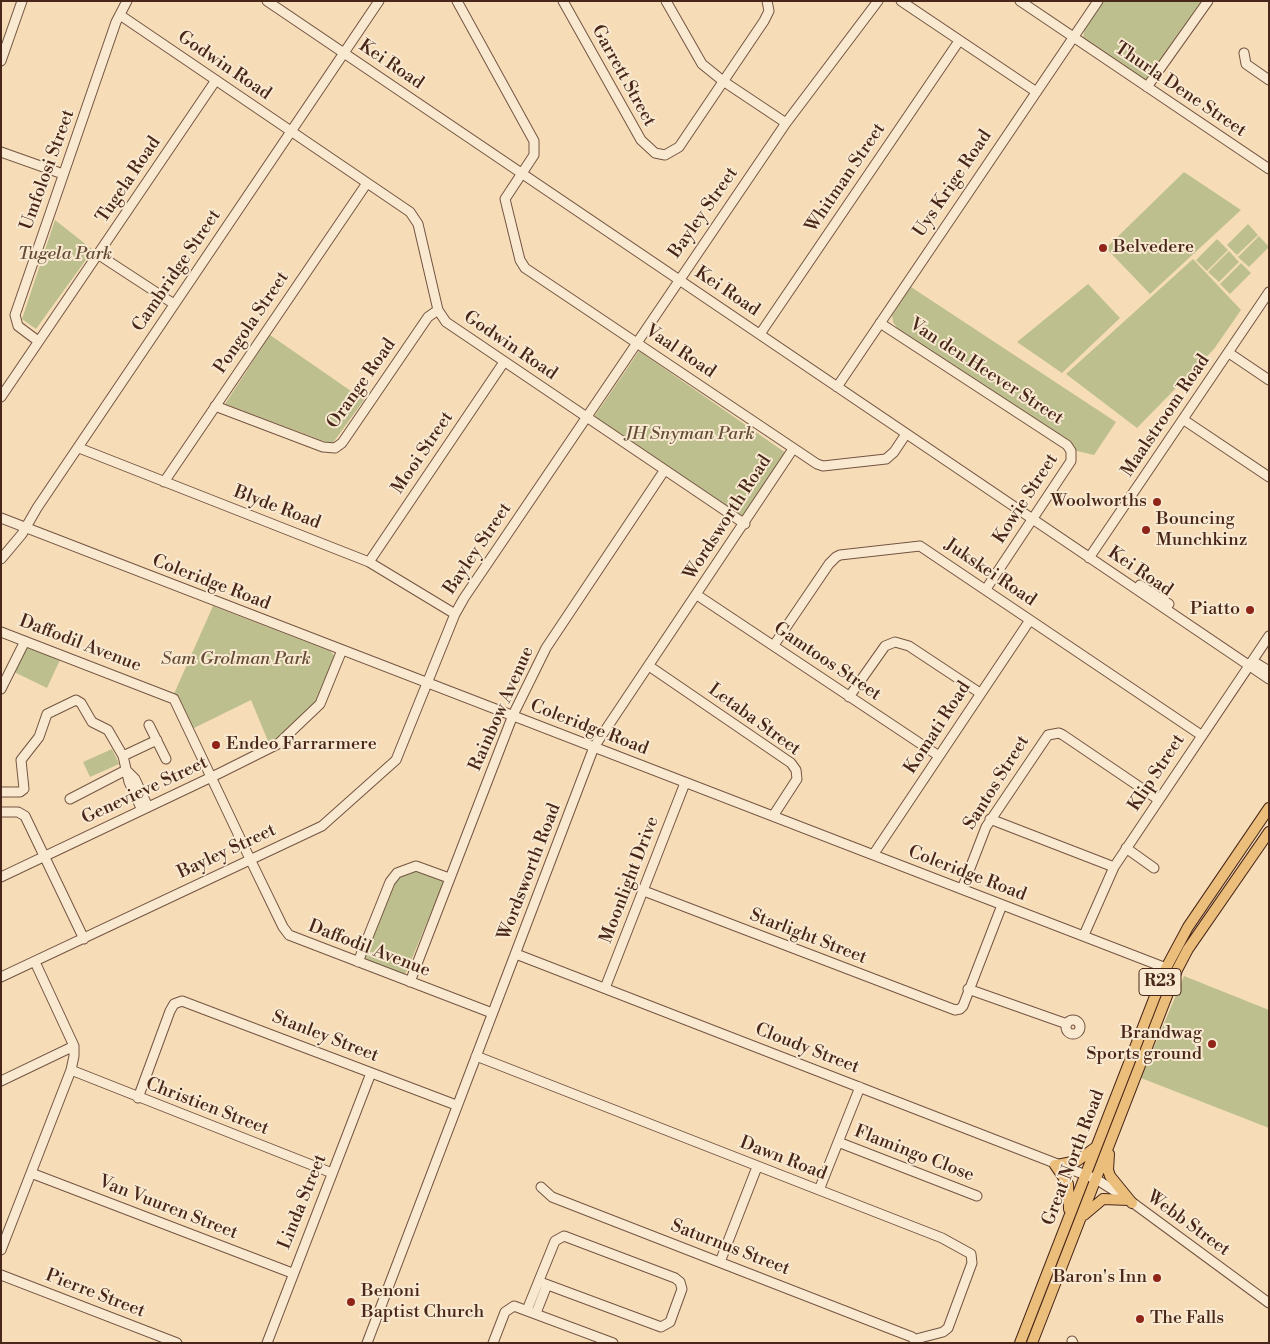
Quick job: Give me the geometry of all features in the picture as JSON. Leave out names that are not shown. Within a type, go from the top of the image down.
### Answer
[{"type":"main road","name":"Great North Road","points":[[1032,1343],[1080,1218],[1091,1177],[1096,1146],[1166,968],[1188,927],[1269,808]]},
{"type":"main road","name":"Great North Road","points":[[1020,1343],[1069,1215],[1110,1140],[1182,960],[1269,832]]},
{"type":"main road","points":[[1110,1140],[1108,1170],[1110,1176],[1131,1202]]},
{"type":"main road","points":[[1069,1215],[1068,1184],[1056,1165],[1077,1161],[1096,1146]]},
{"type":"main road","points":[[1080,1218],[1104,1199],[1131,1202]]},
{"type":"main road","points":[[1043,1284],[1054,1287]]},
{"type":"street","points":[[1,61],[22,1]]},
{"type":"street","name":"Umfolosi Street","points":[[38,341],[18,326],[14,316],[120,15],[127,1]]},
{"type":"street","name":"Kei Road","points":[[267,1],[906,434],[1251,663],[1269,679]]},
{"type":"street","name":"Cambridge Street","points":[[1,559],[26,528],[174,304],[380,1]]},
{"type":"street","name":"Vaal Road","points":[[457,1],[532,136],[534,155],[507,194],[505,205],[522,263],[528,270],[793,449],[823,466],[882,460],[894,452],[906,434]]},
{"type":"street","name":"Garrett Street","points":[[563,1],[641,140],[655,153],[665,155],[679,147],[723,81]]},
{"type":"street","points":[[666,1],[698,59],[723,81],[786,122]]},
{"type":"street","points":[[723,81],[769,11],[768,1]]},
{"type":"street","name":"Bayley Street","points":[[1,977],[329,821],[396,760],[455,614],[678,278],[786,122],[878,1]]},
{"type":"street","points":[[901,1],[1035,91]]},
{"type":"street","name":"Thurla Dene Street","points":[[1020,1],[1269,169]]},
{"type":"street","name":"Uys Krige Road","points":[[837,387],[1035,91],[1098,1]]},
{"type":"street","points":[[1147,87],[1208,1]]},
{"type":"street","name":"Godwin Road","points":[[120,15],[410,212],[415,218],[438,310],[446,322],[745,524]]},
{"type":"street","name":"Whitman Street","points":[[760,334],[959,40]]},
{"type":"street","points":[[1244,53],[1246,64],[1269,80]]},
{"type":"street","name":"Tugela Road","points":[[1,397],[216,80]]},
{"type":"street","points":[[1,152],[63,174]]},
{"type":"street","name":"Pongola Street","points":[[164,482],[366,183]]},
{"type":"street","points":[[99,255],[174,304]]},
{"type":"street","name":"Maalstroom Road","points":[[1090,556],[1268,295]]},
{"type":"street","name":"Orange Road","points":[[215,406],[323,447],[335,448],[342,443],[428,317],[438,310]]},
{"type":"street","name":"Van den Heever Street","points":[[880,323],[1067,445],[1071,451]]},
{"type":"street","points":[[1229,353],[1269,380]]},
{"type":"street","name":"Mooi Street","points":[[369,562],[504,362]]},
{"type":"street","points":[[1184,420],[1269,477]]},
{"type":"street","name":"Blyde Road","points":[[79,448],[369,562],[455,614]]},
{"type":"street","name":"Wordsworth Road","points":[[367,1343],[456,1105],[516,954],[594,747],[745,524],[793,449]]},
{"type":"street","name":"Kowie Street","points":[[986,589],[1071,461],[1071,451]]},
{"type":"street","name":"Rainbow Avenue","points":[[410,982],[514,715],[551,638],[664,471]]},
{"type":"street","name":"Coleridge Road","points":[[1,518],[1166,968]]},
{"type":"street","name":"Jukskei Road","points":[[774,645],[829,564],[840,555],[920,546],[1201,735]]},
{"type":"street","name":"Gamtoos Street","points":[[697,595],[939,756]]},
{"type":"street","name":"Komati Road","points":[[873,855],[1030,620]]},
{"type":"street","name":"Daffodil Avenue","points":[[1,632],[174,699],[287,933],[492,1013]]},
{"type":"street","name":"Klip Street","points":[[1084,935],[1114,867],[1269,636]]},
{"type":"street","points":[[1,689],[25,641]]},
{"type":"street","points":[[849,697],[885,646],[896,642],[910,646],[980,693]]},
{"type":"street","name":"Genevieve Street","points":[[1,877],[271,748],[320,704],[342,650]]},
{"type":"street","name":"Kei Road","points":[[1251,663],[1269,671]]},
{"type":"street","name":"Letaba Street","points":[[649,666],[791,763],[796,770],[796,779],[773,816]]},
{"type":"street","points":[[1,792],[23,790],[22,758],[39,737],[47,714],[73,700],[80,701],[92,722],[108,730],[123,756],[129,782],[145,809]]},
{"type":"street","points":[[149,724],[166,759]]},
{"type":"street","name":"Santos Street","points":[[962,889],[990,819],[1044,738],[1053,733],[1063,735],[1159,800]]},
{"type":"street","points":[[123,756],[157,740]]},
{"type":"street","points":[[70,799],[126,770]]},
{"type":"street","name":"Moonlight Drive","points":[[605,988],[685,782]]},
{"type":"street","points":[[1,812],[18,812],[25,816],[84,939]]},
{"type":"street","points":[[990,819],[1114,867]]},
{"type":"street","points":[[1126,848],[1154,868]]},
{"type":"street","points":[[358,962],[390,882],[397,873],[416,866],[449,878]]},
{"type":"street","name":"Starlight Street","points":[[644,891],[947,1008],[960,1010],[968,989]]},
{"type":"street","points":[[1002,905],[968,989],[1066,1024]]},
{"type":"street","name":"Cloudy Street","points":[[516,954],[1091,1177]]},
{"type":"street","points":[[1,1250],[71,1070],[74,1046],[35,962]]},
{"type":"street","name":"Stanley Street","points":[[138,1098],[170,1011],[174,1004],[182,1001],[456,1105]]},
{"type":"street","points":[[1,1081],[74,1046]]},
{"type":"street","name":"Dawn Road","points":[[476,1056],[942,1238],[972,1256],[972,1263],[947,1329],[914,1339]]},
{"type":"street","name":"Christien Street","points":[[71,1070],[332,1173]]},
{"type":"street","name":"Linda Street","points":[[266,1343],[292,1272],[371,1073]]},
{"type":"street","points":[[819,1190],[860,1087]]},
{"type":"street","name":"Flamingo Close","points":[[838,1142],[977,1196]]},
{"type":"street","points":[[720,1262],[757,1167]]},
{"type":"street","name":"Van Vuuren Street","points":[[31,1173],[292,1272]]},
{"type":"street","name":"Webb Street","points":[[1091,1177],[1131,1202],[1269,1303]]},
{"type":"street","name":"Saturnus Street","points":[[541,1187],[552,1197],[914,1339]]},
{"type":"street","points":[[532,1312],[544,1284],[555,1241],[559,1237],[568,1236],[675,1278],[680,1282],[682,1289],[670,1322],[661,1328],[544,1284]]},
{"type":"street","name":"Pierre Street","points":[[1,1275],[177,1343]]},
{"type":"street","points":[[494,1343],[505,1312],[514,1306],[613,1343]]},
{"type":"green space","points":[[1102,1],[1207,1],[1147,82],[1086,41],[1083,37],[1085,27]]},
{"type":"green space","points":[[1184,172],[1241,210],[1150,294],[1106,248]]},
{"type":"green space","name":"Tugela Park","points":[[55,220],[93,250],[36,329],[22,319]]},
{"type":"green space","points":[[1248,224],[1258,235],[1237,255],[1227,245]]},
{"type":"green space","points":[[1259,236],[1269,247],[1249,267],[1238,257]]},
{"type":"green space","points":[[1217,239],[1228,250],[1207,271],[1196,260]]},
{"type":"green space","points":[[1229,251],[1239,262],[1219,282],[1208,272]]},
{"type":"green space","points":[[1193,259],[1241,310],[1214,349],[1137,428],[1066,374]]},
{"type":"green space","points":[[1241,263],[1251,273],[1230,294],[1220,284]]},
{"type":"green space","points":[[1088,284],[1120,318],[1062,373],[1017,342]]},
{"type":"green space","points":[[911,287],[1116,422],[1094,455],[1077,451],[898,329],[893,322],[892,315]]},
{"type":"green space","points":[[270,335],[364,400],[332,444],[225,404]]},
{"type":"green space","name":"JH Snyman Park","points":[[639,351],[786,453],[740,519],[594,417]]},
{"type":"green space","name":"Sam Grolman Park","points":[[213,606],[330,651],[335,657],[315,705],[270,746],[251,700],[192,729],[173,696]]},
{"type":"green space","points":[[35,647],[60,660],[47,688],[12,671],[22,649]]},
{"type":"green space","points":[[112,749],[119,764],[90,777],[83,762]]},
{"type":"green space","points":[[403,872],[426,872],[445,879],[405,975],[361,960],[390,884]]},
{"type":"green space","name":"Brandwag Sports ground","points":[[1184,976],[1269,1010],[1269,1128],[1141,1078]]},
{"type":"place","name":"Belvedere","points":[[1103,248]]},
{"type":"place","name":"Woolworths","points":[[1157,502]]},
{"type":"place","name":"Bouncing Munchkinz","points":[[1146,530]]},
{"type":"place","name":"Piatto","points":[[1250,610]]},
{"type":"place","name":"Endeo Farrarmere","points":[[216,745]]},
{"type":"place","name":"Brandwag Sports ground","points":[[1212,1044]]},
{"type":"place","name":"Baron's Inn","points":[[1157,1278]]},
{"type":"place","name":"Benoni Baptist Church","points":[[351,1302]]},
{"type":"place","name":"The Falls","points":[[1140,1319]]}]
